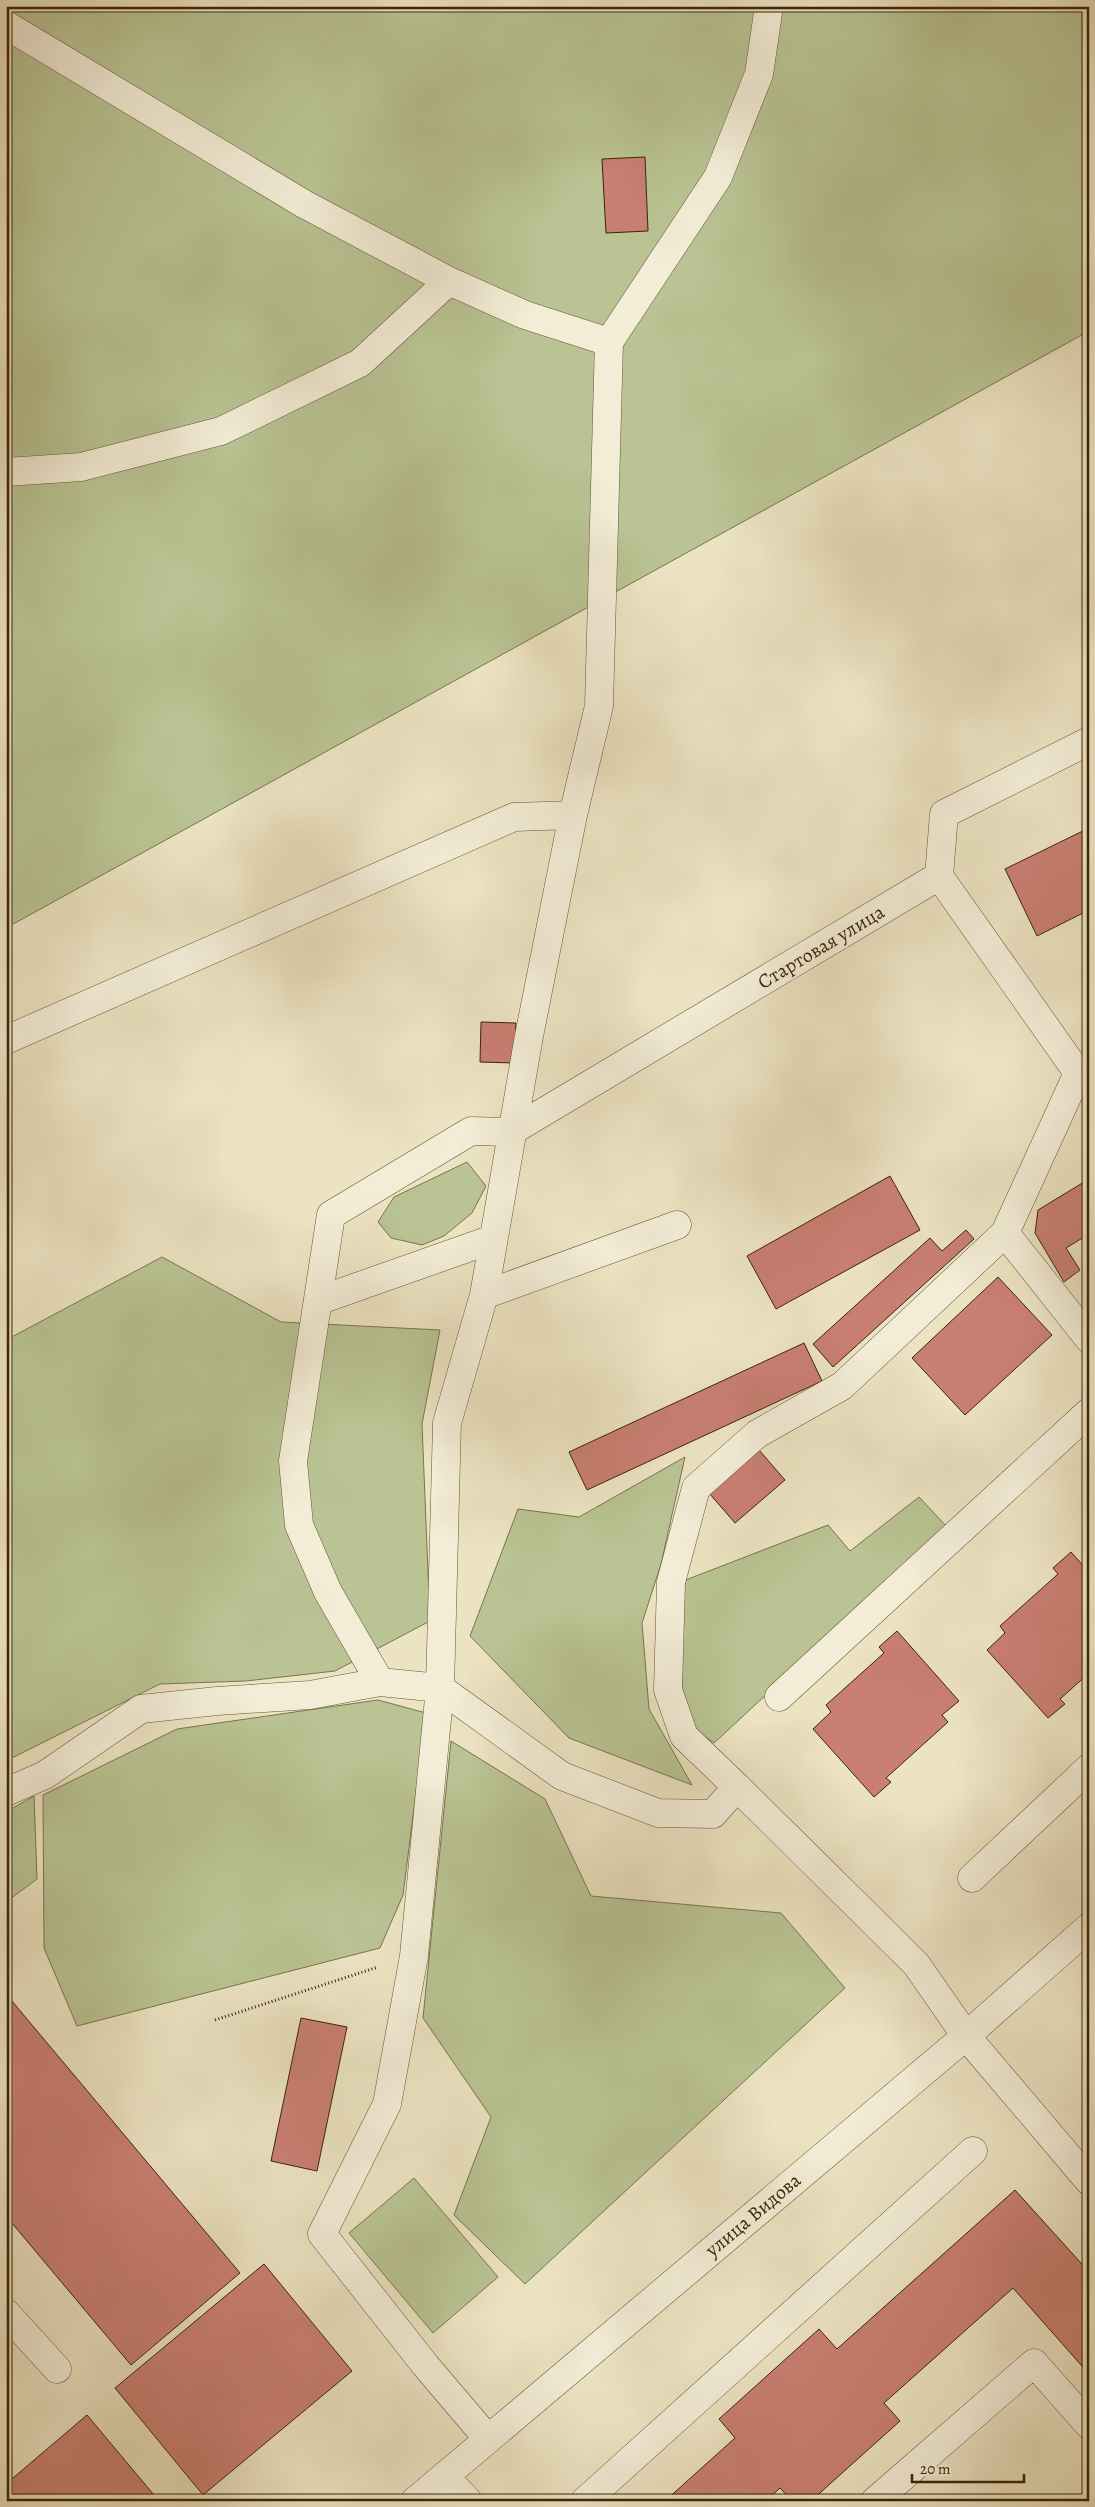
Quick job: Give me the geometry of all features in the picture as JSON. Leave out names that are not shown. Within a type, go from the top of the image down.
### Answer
[{"type":"street","points":[[488,2439],[426,2366],[322,2234],[387,2104],[414,1956],[440,1688],[447,1423],[484,1294],[510,1132],[572,815],[599,706],[608,342],[718,177],[759,74],[769,6]]},
{"type":"street","points":[[6,26],[304,204],[449,281],[525,315],[608,342]]},
{"type":"street","points":[[6,472],[81,467],[221,431],[360,363],[449,281]]},
{"type":"street","points":[[1089,741],[944,814],[939,876],[1084,1069],[1005,1233],[842,1386],[757,1434],[696,1488],[671,1582],[668,1690],[684,1736],[916,1964],[966,2036],[1089,2180]]},
{"type":"street","points":[[6,1040],[514,817],[572,815]]},
{"type":"street","name":"Стартовая улица","points":[[510,1132],[939,876]]},
{"type":"street","points":[[380,1682],[328,1592],[300,1525],[293,1461],[320,1300],[331,1215],[471,1132],[510,1132]]},
{"type":"street","points":[[484,1294],[677,1225]]},
{"type":"street","points":[[1005,1233],[1089,1339]]},
{"type":"street","points":[[320,1300],[492,1239]]},
{"type":"street","points":[[779,1697],[1089,1412]]},
{"type":"street","points":[[6,1792],[45,1775],[141,1709],[217,1701],[310,1695],[380,1682],[440,1688],[562,1776],[658,1813],[713,1814],[737,1787]]},
{"type":"street","points":[[972,1878],[1089,1768]]},
{"type":"street","name":"улица Видова","points":[[415,2501],[966,2036],[1089,1927]]},
{"type":"street","points":[[585,2501],[972,2151]]},
{"type":"street","points":[[6,2313],[56,2369]]},
{"type":"street","points":[[875,2501],[1034,2363],[1089,2425]]},
{"type":"street","points":[[445,2476],[468,2501]]},
{"type":"path","points":[[215,2020],[414,1956]]},
{"type":"green space","points":[[6,6],[1089,6],[1089,331],[6,928]]},
{"type":"green space","points":[[467,1162],[486,1186],[472,1213],[444,1236],[422,1245],[391,1238],[378,1222],[394,1197]]},
{"type":"green space","points":[[162,1257],[281,1322],[440,1330],[422,1424],[430,1621],[335,1671],[246,1681],[160,1684],[6,1761],[6,1340]]},
{"type":"green space","points":[[685,1457],[661,1564],[642,1623],[649,1709],[692,1785],[569,1738],[470,1636],[518,1509],[579,1517]]},
{"type":"green space","points":[[919,1497],[947,1527],[714,1743],[693,1728],[682,1688],[683,1581],[828,1525],[850,1551]]},
{"type":"green space","points":[[378,1700],[426,1713],[403,1895],[380,1948],[77,2026],[44,1948],[43,1795],[177,1729]]},
{"type":"green space","points":[[451,1741],[545,1799],[591,1896],[781,1913],[845,1988],[525,2284],[454,2215],[491,2117],[423,2018]]},
{"type":"green space","points":[[34,1796],[37,1879],[6,1902],[6,1812]]},
{"type":"green space","points":[[414,2178],[498,2277],[433,2333],[349,2233]]},
{"type":"building","points":[[645,157],[648,231],[606,233],[602,159]]},
{"type":"building","points":[[1089,828],[1089,910],[1037,936],[1005,869]]},
{"type":"building","points":[[481,1022],[516,1023],[514,1063],[480,1062]]},
{"type":"building","points":[[890,1176],[920,1230],[776,1309],[747,1256]]},
{"type":"building","points":[[1089,1179],[1089,1234],[1066,1248],[1080,1270],[1064,1282],[1035,1233],[1038,1210]]},
{"type":"building","points":[[966,1230],[974,1239],[833,1367],[813,1344],[930,1238],[942,1251]]},
{"type":"building","points":[[998,1277],[1052,1335],[965,1415],[912,1358]]},
{"type":"building","points":[[804,1343],[822,1381],[587,1490],[569,1452]]},
{"type":"building","points":[[759,1450],[785,1480],[735,1523],[709,1493]]},
{"type":"building","points":[[1071,1552],[1089,1572],[1089,1673],[1060,1699],[1065,1704],[1048,1718],[987,1650],[1005,1633],[1000,1626],[1058,1574],[1053,1568]]},
{"type":"building","points":[[897,1631],[959,1701],[942,1715],[948,1722],[886,1778],[891,1782],[874,1797],[813,1729],[831,1712],[826,1705],[884,1653],[879,1647]]},
{"type":"building","points":[[6,1994],[240,2273],[131,2365],[6,2216]]},
{"type":"building","points":[[301,2018],[347,2027],[317,2171],[271,2161]]},
{"type":"building","points":[[1015,2190],[1089,2272],[1089,2374],[1013,2288],[884,2403],[900,2421],[811,2501],[792,2501],[780,2488],[766,2501],[665,2501],[735,2438],[719,2419],[819,2329],[837,2349]]},
{"type":"building","points":[[264,2264],[352,2371],[203,2495],[115,2388]]},
{"type":"building","points":[[87,2415],[159,2501],[6,2501],[6,2484]]}]
